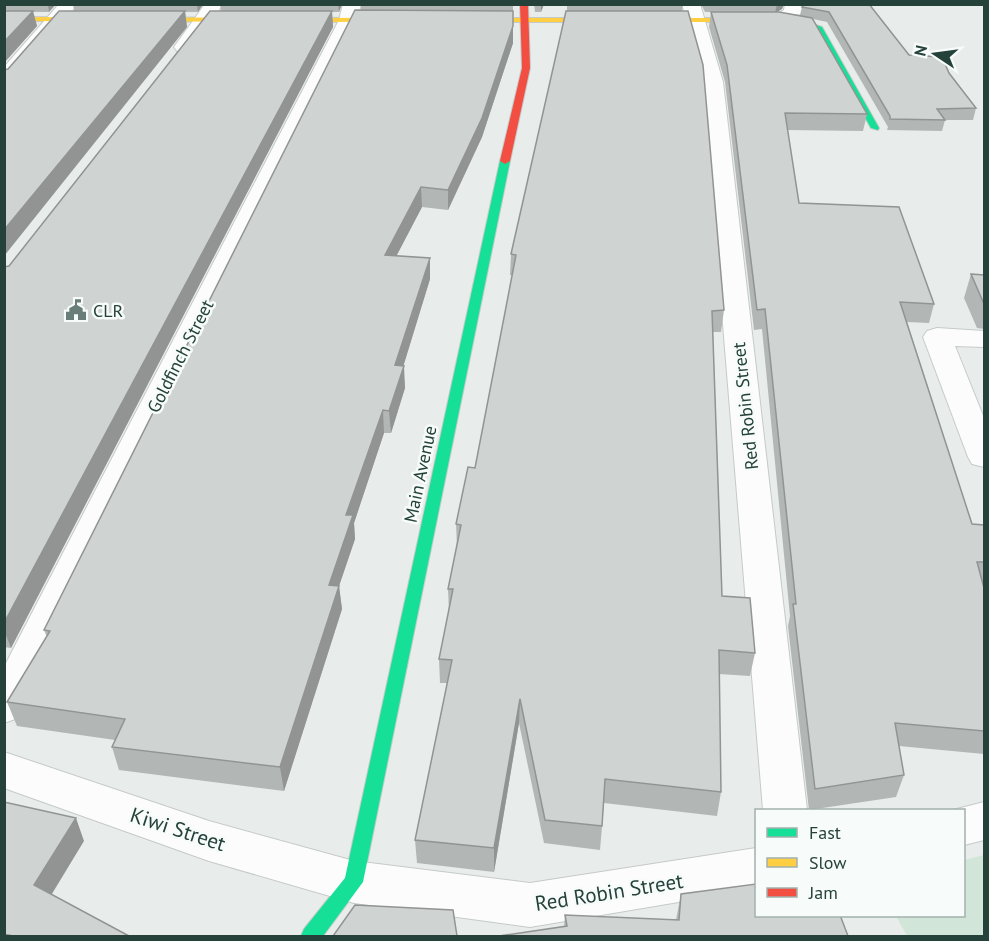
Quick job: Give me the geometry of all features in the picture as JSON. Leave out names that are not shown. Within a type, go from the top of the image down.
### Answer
[{"type":"street","name":"Main Avenue","points":[[311,936],[354,882],[479,280],[526,68],[524,4]]},
{"type":"street","points":[[777,20],[793,13],[794,4]]},
{"type":"street","points":[[8,74],[64,12]]},
{"type":"street","points":[[4,19],[64,12],[350,12],[407,20]]},
{"type":"street","points":[[170,66],[210,12]]},
{"type":"street","name":"Goldfinch Street","points":[[4,707],[350,12]]},
{"type":"street","points":[[490,20],[694,12],[777,20],[818,27],[875,128]]},
{"type":"street","name":"Red Robin Street","points":[[694,12],[713,82],[785,809]]},
{"type":"street","points":[[984,339],[937,337],[984,457]]},
{"type":"street","name":"Kiwi Street","points":[[4,770],[209,841],[354,882]]},
{"type":"street","points":[[965,826],[984,821]]},
{"type":"street","name":"Red Robin Street","points":[[354,882],[530,906],[755,869]]},
{"type":"green space","points":[[984,855],[984,936],[907,936],[897,917],[965,917],[965,860]]},
{"type":"building","points":[[804,4],[869,4],[909,55],[942,57],[949,73],[976,108],[937,109],[945,120],[890,119],[829,12],[802,7]]},
{"type":"building","points":[[355,10],[513,11],[513,26],[482,118],[448,190],[421,187],[385,255],[430,258],[395,365],[404,366],[389,411],[383,410],[346,515],[353,515],[329,585],[339,586],[280,767],[112,747],[125,719],[7,702],[50,631],[44,630]]},
{"type":"building","points":[[4,11],[33,11],[4,42]]},
{"type":"building","points":[[59,11],[185,11],[4,230],[4,70],[8,69]]},
{"type":"building","points":[[210,11],[332,11],[4,623],[4,267],[9,266]]},
{"type":"building","points":[[566,11],[688,11],[703,65],[724,310],[712,311],[722,596],[750,598],[755,653],[719,650],[721,792],[605,779],[602,826],[545,820],[520,699],[494,848],[415,840],[452,660],[439,659],[453,589],[448,589],[461,525],[456,524],[468,467],[475,468],[516,255],[511,254]]},
{"type":"building","points":[[711,12],[779,12],[812,18],[867,114],[785,113],[799,203],[899,207],[934,304],[900,302],[972,524],[984,525],[984,562],[977,562],[984,588],[984,731],[895,723],[904,775],[815,789],[793,604],[796,604],[765,309],[757,310],[727,65]]},
{"type":"building","points":[[971,274],[984,275],[984,304]]},
{"type":"building","points":[[4,802],[76,818],[34,885],[129,936],[13,936],[4,934]]},
{"type":"building","points":[[755,884],[755,917],[841,917],[848,936],[499,936],[567,926],[565,915],[679,920],[681,894]]},
{"type":"building","points":[[355,905],[453,910],[457,936],[333,936]]},
{"type":"traffic: fast","points":[[813,26],[818,27],[875,128]]},
{"type":"traffic: fast","points":[[311,936],[354,882],[505,161]]},
{"type":"traffic: slow","points":[[4,19],[396,20]]},
{"type":"traffic: slow","points":[[504,20],[756,20]]},
{"type":"traffic: jam","points":[[505,161],[526,68],[524,4]]},
{"type":"place","name":"CLR","points":[[76,310]]}]
